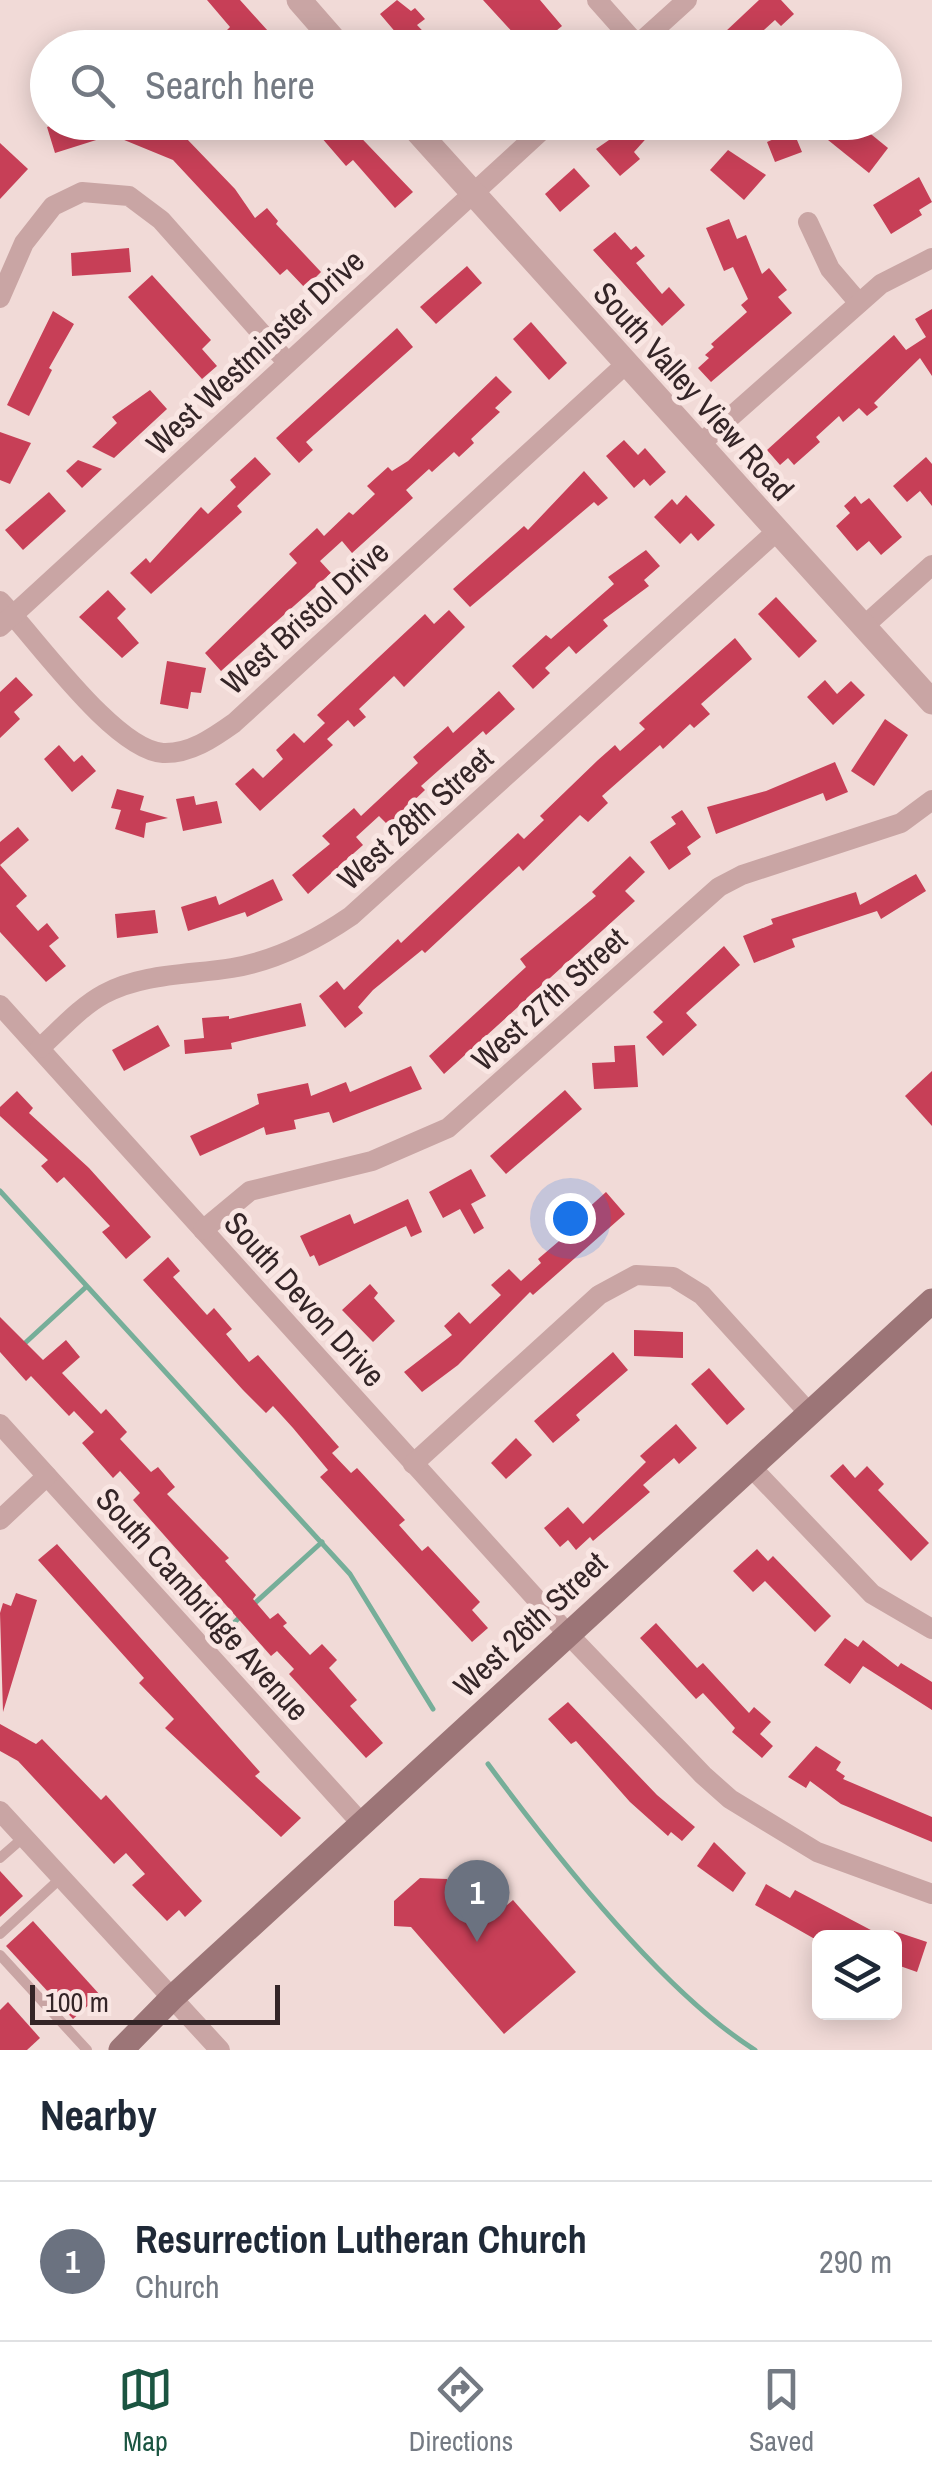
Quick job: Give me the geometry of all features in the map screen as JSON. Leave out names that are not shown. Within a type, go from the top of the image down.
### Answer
[{"type":"main road","name":"West 26th Street","points":[[121,2050],[173,1997],[567,1633],[929,1308]]},
{"type":"main road","name":"West 26th Street","points":[[106,2050],[173,1997]]},
{"type":"street","points":[[298,0],[326,30]]},
{"type":"street","points":[[597,0],[622,30]]},
{"type":"street","points":[[654,30],[687,0]]},
{"type":"street","name":"South Valley View Road","points":[[425,140],[932,702]]},
{"type":"street","name":"West Westminster Drive","points":[[5,614],[531,140]]},
{"type":"street","points":[[0,298],[24,243],[53,206],[82,192],[129,196],[161,220],[287,362]]},
{"type":"street","points":[[808,222],[830,270],[859,303]]},
{"type":"street","points":[[700,444],[859,303],[892,278],[932,258]]},
{"type":"street","name":"West Bristol Drive","points":[[5,614],[130,740],[160,753],[190,748],[234,723],[626,363]]},
{"type":"street","name":"West 28th Street","points":[[40,1048],[85,1006],[114,989],[275,956],[351,916],[777,531]]},
{"type":"street","points":[[864,626],[932,565]]},
{"type":"street","name":"West 27th Street","points":[[203,1230],[250,1191],[372,1161],[448,1128],[719,888],[742,874],[901,823],[932,800]]},
{"type":"street","name":"South Devon Drive","points":[[0,1005],[567,1633],[730,1799],[818,1852],[932,1894]]},
{"type":"street","points":[[413,1464],[599,1295],[636,1276],[673,1278],[702,1295],[810,1414]]},
{"type":"street","name":"South Cambridge Avenue","points":[[0,1424],[362,1824]]},
{"type":"street","points":[[752,1466],[852,1576],[889,1606],[932,1629]]},
{"type":"street","points":[[0,1520],[47,1476]]},
{"type":"street","points":[[0,1811],[220,2050]]},
{"type":"lane","points":[[0,1858],[24,1837]]},
{"type":"lane","points":[[0,1934],[62,1877]]},
{"type":"lane","points":[[0,1955],[86,2050]]},
{"type":"building","points":[[207,0],[240,0],[267,30],[227,30],[230,27]]},
{"type":"building","points":[[397,0],[411,11],[415,8],[425,19],[417,25],[422,30],[394,30],[380,14]]},
{"type":"building","points":[[483,0],[540,0],[562,26],[557,30],[510,30]]},
{"type":"building","points":[[759,0],[781,0],[794,14],[781,26],[775,20],[764,30],[727,30]]},
{"type":"building","points":[[51,140],[96,140],[55,153]]},
{"type":"building","points":[[124,140],[188,140],[235,189],[255,218],[267,208],[278,221],[276,224],[321,272],[305,288],[287,269],[280,275],[173,160]]},
{"type":"building","points":[[324,140],[363,140],[413,192],[395,208],[353,160],[346,166]]},
{"type":"building","points":[[609,140],[645,140],[634,152],[640,159],[620,176],[596,149]]},
{"type":"building","points":[[797,140],[802,152],[775,162],[767,142]]},
{"type":"building","points":[[828,140],[878,140],[888,148],[869,173]]},
{"type":"building","points":[[0,143],[28,169],[0,199]]},
{"type":"building","points":[[728,150],[766,175],[744,200],[710,170]]},
{"type":"building","points":[[574,168],[590,186],[560,212],[545,194]]},
{"type":"building","points":[[919,177],[932,202],[919,210],[922,215],[891,234],[873,205]]},
{"type":"building","points":[[729,219],[737,239],[746,235],[762,274],[769,268],[787,290],[778,297],[792,313],[711,382],[698,368],[709,358],[705,355],[714,347],[711,344],[747,312],[741,305],[748,299],[733,267],[724,271],[706,228]]},
{"type":"building","points":[[615,232],[631,250],[636,246],[645,256],[636,263],[662,294],[669,287],[685,305],[662,326],[593,250]]},
{"type":"building","points":[[129,248],[131,272],[72,276],[71,253]]},
{"type":"building","points":[[467,266],[482,283],[436,324],[420,307]]},
{"type":"building","points":[[152,275],[211,340],[202,349],[217,366],[202,379],[128,297]]},
{"type":"building","points":[[932,309],[932,376],[920,358],[874,403],[878,407],[867,416],[859,408],[843,422],[839,416],[816,437],[820,442],[794,465],[788,458],[780,465],[767,450],[894,335],[906,350],[926,337],[915,319]]},
{"type":"building","points":[[53,311],[74,324],[49,368],[52,370],[29,416],[7,405]]},
{"type":"building","points":[[531,322],[567,363],[549,380],[513,339]]},
{"type":"building","points":[[397,328],[413,347],[306,442],[313,450],[299,463],[276,438]]},
{"type":"building","points":[[496,376],[512,392],[495,408],[500,412],[471,439],[474,443],[459,457],[454,452],[432,472],[429,469],[406,490],[413,498],[352,553],[342,541],[320,561],[331,573],[221,671],[205,653],[297,563],[289,554],[317,528],[324,536],[349,512],[353,515],[375,494],[367,486],[388,467],[392,471],[408,461]]},
{"type":"building","points":[[150,390],[167,409],[114,458],[92,447],[117,423],[112,417]]},
{"type":"building","points":[[0,432],[31,443],[10,484],[0,480]]},
{"type":"building","points":[[624,440],[638,455],[645,448],[666,472],[650,486],[644,479],[634,488],[606,456]]},
{"type":"building","points":[[255,457],[271,474],[237,506],[242,512],[151,594],[130,573],[146,558],[150,563],[201,507],[208,514],[236,487],[230,480]]},
{"type":"building","points":[[926,457],[932,464],[932,506],[920,491],[907,502],[893,486]]},
{"type":"building","points":[[78,460],[102,469],[82,488],[66,471]]},
{"type":"building","points":[[584,471],[608,498],[598,506],[594,502],[470,607],[453,589],[524,526],[528,530]]},
{"type":"building","points":[[49,492],[66,511],[23,550],[5,530]]},
{"type":"building","points":[[686,495],[715,525],[698,541],[691,533],[680,544],[654,517],[672,499],[677,505]]},
{"type":"building","points":[[855,496],[861,504],[869,498],[902,537],[881,555],[869,541],[857,551],[836,526],[850,513],[844,506]]},
{"type":"building","points":[[646,550],[660,566],[644,580],[649,586],[603,620],[608,626],[576,654],[569,646],[545,668],[550,673],[533,689],[512,666],[546,635],[551,639],[614,584],[608,577]]},
{"type":"building","points":[[108,590],[126,609],[117,618],[139,643],[122,658],[79,617]]},
{"type":"building","points":[[776,597],[817,641],[799,658],[758,614]]},
{"type":"building","points":[[449,610],[465,627],[404,687],[394,676],[359,709],[366,717],[354,727],[348,720],[327,739],[333,745],[260,811],[235,784],[253,768],[263,778],[283,759],[276,750],[294,733],[304,743],[325,723],[317,715],[425,614],[434,624]]},
{"type":"building","points":[[735,638],[752,659],[701,704],[710,714],[694,728],[690,724],[663,749],[660,745],[602,796],[608,803],[588,822],[580,815],[523,871],[519,866],[425,953],[422,950],[373,990],[358,1007],[363,1013],[345,1028],[319,996],[337,981],[344,990],[398,939],[401,943],[518,833],[524,839],[544,820],[540,816],[598,760],[615,745],[620,751],[645,729],[639,723]]},
{"type":"building","points":[[167,661],[206,668],[201,693],[191,692],[188,709],[160,704]]},
{"type":"building","points":[[16,677],[33,695],[14,712],[20,719],[0,738],[0,692]]},
{"type":"building","points":[[825,680],[837,694],[851,681],[865,695],[833,725],[807,697]]},
{"type":"building","points":[[499,691],[515,709],[486,735],[483,731],[421,786],[425,790],[388,825],[379,816],[356,837],[363,845],[308,894],[292,875],[330,844],[322,836],[354,808],[361,816],[418,763],[413,757],[448,726],[453,733]]},
{"type":"building","points":[[885,719],[908,735],[874,786],[851,771]]},
{"type":"building","points":[[59,745],[74,762],[82,755],[96,771],[72,792],[44,759]]},
{"type":"building","points":[[835,762],[848,792],[826,801],[823,793],[716,834],[707,807],[766,791]]},
{"type":"building","points":[[117,789],[144,796],[140,810],[168,818],[146,823],[144,838],[115,829],[121,810],[111,808]]},
{"type":"building","points":[[194,796],[196,805],[217,801],[222,823],[183,831],[176,799]]},
{"type":"building","points":[[682,810],[701,837],[687,847],[691,854],[669,870],[650,842],[676,824],[671,817]]},
{"type":"building","points":[[18,827],[29,840],[0,865],[0,842]]},
{"type":"building","points":[[630,856],[645,872],[625,891],[635,901],[444,1074],[429,1056],[526,967],[520,959],[596,896],[592,892]]},
{"type":"building","points":[[0,865],[27,896],[16,906],[38,931],[47,923],[59,938],[49,946],[66,966],[46,982],[0,932]]},
{"type":"building","points":[[916,874],[926,891],[881,919],[877,911],[792,939],[795,947],[754,963],[743,936],[773,924],[771,919],[856,892],[860,905]]},
{"type":"building","points":[[273,879],[283,900],[247,917],[245,912],[188,931],[181,907],[216,896],[219,905]]},
{"type":"building","points":[[155,910],[158,933],[117,938],[115,914]]},
{"type":"building","points":[[724,946],[740,965],[686,1013],[697,1025],[663,1056],[646,1037],[663,1022],[653,1012]]},
{"type":"building","points":[[301,1003],[306,1026],[231,1043],[232,1049],[185,1054],[184,1040],[204,1038],[202,1018],[229,1019]]},
{"type":"building","points":[[158,1025],[170,1046],[124,1071],[112,1050]]},
{"type":"building","points":[[635,1045],[638,1087],[594,1089],[592,1063],[615,1062],[614,1046]]},
{"type":"building","points":[[411,1066],[422,1089],[333,1123],[329,1112],[294,1120],[296,1129],[266,1135],[264,1127],[200,1156],[190,1136],[259,1104],[257,1094],[308,1083],[311,1096],[346,1082],[350,1092]]},
{"type":"building","points":[[932,1071],[932,1126],[905,1096]]},
{"type":"building","points":[[565,1090],[582,1109],[506,1174],[490,1156]]},
{"type":"building","points":[[17,1091],[33,1108],[29,1113],[89,1168],[151,1237],[126,1259],[102,1232],[110,1226],[64,1177],[57,1183],[41,1166],[48,1160],[0,1116],[0,1107]]},
{"type":"building","points":[[471,1169],[486,1196],[471,1204],[484,1228],[474,1234],[460,1209],[443,1218],[429,1192]]},
{"type":"building","points":[[606,1192],[625,1214],[533,1295],[530,1292],[458,1365],[422,1392],[404,1372],[452,1335],[444,1326],[459,1312],[470,1324],[501,1295],[491,1285],[509,1269],[521,1281],[541,1263],[538,1259],[579,1224],[575,1220]]},
{"type":"building","points":[[408,1199],[422,1232],[411,1237],[406,1226],[319,1266],[300,1236],[350,1214],[354,1224]]},
{"type":"building","points":[[168,1257],[180,1271],[173,1277],[207,1315],[214,1308],[232,1329],[226,1334],[249,1362],[258,1355],[339,1447],[332,1453],[351,1473],[357,1468],[405,1520],[399,1525],[422,1551],[428,1546],[480,1602],[472,1610],[488,1628],[472,1642],[320,1477],[328,1470],[293,1428],[273,1406],[266,1413],[143,1280]]},
{"type":"building","points":[[370,1284],[378,1293],[374,1298],[395,1321],[373,1342],[342,1310]]},
{"type":"building","points":[[0,1317],[43,1360],[66,1340],[80,1357],[62,1373],[101,1414],[106,1409],[127,1432],[120,1439],[151,1472],[158,1467],[175,1487],[167,1494],[229,1558],[225,1561],[256,1595],[253,1599],[270,1619],[278,1613],[287,1623],[283,1626],[310,1655],[322,1644],[337,1660],[329,1668],[357,1700],[350,1706],[383,1743],[366,1758],[289,1674],[294,1669],[277,1651],[271,1656],[133,1500],[140,1493],[120,1471],[113,1478],[82,1443],[94,1432],[74,1411],[69,1416],[31,1376],[26,1381],[0,1352]]},
{"type":"building","points":[[634,1330],[683,1332],[683,1358],[634,1356]]},
{"type":"building","points":[[613,1352],[628,1370],[576,1415],[580,1420],[553,1443],[534,1421]]},
{"type":"building","points":[[709,1368],[745,1409],[727,1425],[691,1384]]},
{"type":"building","points":[[676,1424],[697,1448],[679,1464],[674,1458],[643,1485],[650,1492],[593,1541],[590,1537],[576,1550],[568,1540],[560,1547],[544,1528],[568,1507],[583,1524],[646,1462],[640,1456]]},
{"type":"building","points":[[516,1438],[532,1455],[506,1479],[491,1463]]},
{"type":"building","points":[[843,1464],[855,1478],[867,1466],[884,1484],[878,1490],[929,1543],[911,1561],[830,1476]]},
{"type":"building","points":[[57,1544],[260,1772],[255,1776],[301,1818],[281,1837],[165,1728],[174,1719],[139,1683],[144,1678],[38,1560]]},
{"type":"building","points":[[757,1549],[768,1561],[773,1556],[831,1616],[815,1632],[765,1581],[753,1592],[733,1571]]},
{"type":"building","points":[[16,1593],[37,1600],[3,1712],[0,1613],[3,1603],[11,1606]]},
{"type":"building","points":[[656,1623],[697,1668],[703,1663],[749,1713],[754,1707],[771,1722],[760,1734],[773,1746],[762,1758],[732,1732],[735,1728],[703,1693],[696,1699],[640,1638]]},
{"type":"building","points":[[845,1638],[858,1647],[863,1640],[898,1667],[901,1663],[932,1682],[932,1710],[863,1666],[850,1684],[824,1665]]},
{"type":"building","points":[[568,1702],[657,1795],[695,1827],[682,1841],[671,1832],[668,1836],[630,1802],[576,1741],[571,1744],[548,1719]]},
{"type":"building","points":[[0,1724],[36,1744],[42,1739],[101,1800],[106,1795],[202,1901],[185,1917],[179,1910],[167,1921],[132,1885],[145,1874],[126,1853],[114,1864],[18,1761],[0,1751]]},
{"type":"building","points":[[816,1746],[841,1762],[836,1770],[845,1776],[843,1779],[932,1817],[932,1842],[841,1804],[810,1781],[806,1788],[788,1777]]},
{"type":"building","points":[[714,1842],[746,1873],[733,1892],[697,1866]]},
{"type":"building","points":[[0,1871],[23,1896],[0,1917]]},
{"type":"building","points":[[420,1878],[447,1879],[447,1887],[462,1888],[469,1896],[486,1881],[507,1905],[513,1900],[576,1972],[504,2034],[411,1927],[394,1926],[394,1901]]},
{"type":"building","points":[[766,1884],[790,1898],[795,1890],[871,1930],[812,1930],[812,1937],[755,1905]]},
{"type":"building","points":[[33,1921],[100,1995],[73,2019],[6,1946]]},
{"type":"building","points":[[902,1934],[927,1942],[917,1972],[902,1967]]},
{"type":"building","points":[[8,2002],[40,2038],[27,2050],[0,2050],[0,2010]]},
{"type":"waterway","points":[[0,1191],[350,1574],[433,1709]]},
{"type":"waterway","points":[[24,1344],[86,1287]]},
{"type":"waterway","points":[[254,1604],[322,1542]]},
{"type":"waterway","points":[[219,1637],[242,1615]]},
{"type":"waterway","points":[[488,1764],[544,1838],[647,1957],[720,2025],[755,2050]]},
{"type":"place","name":"Resurrection Lutheran Church","points":[[477,1942]]}]
